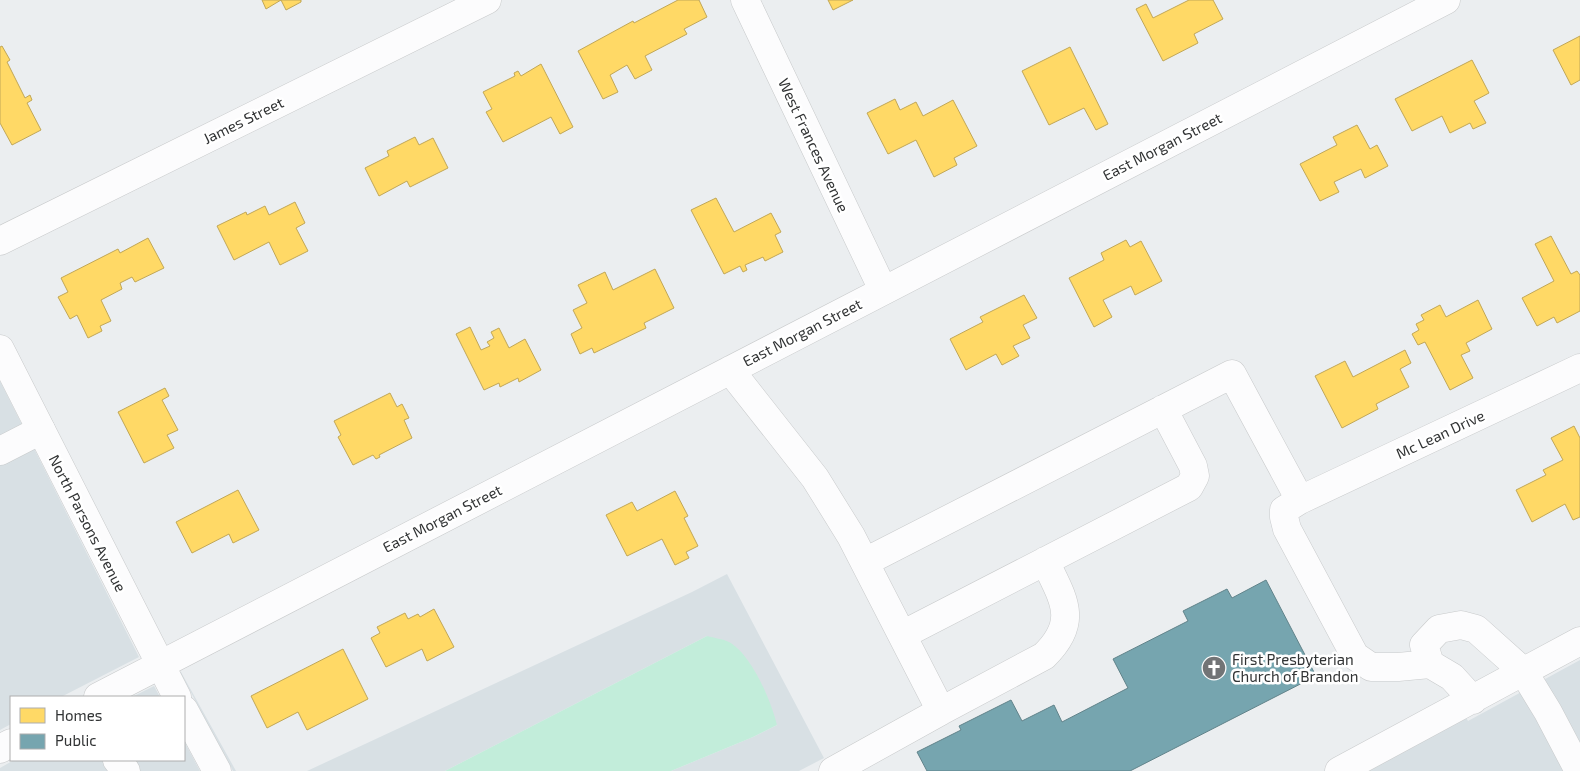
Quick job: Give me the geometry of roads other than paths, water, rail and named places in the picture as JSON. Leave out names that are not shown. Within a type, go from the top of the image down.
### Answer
[{"type":"street","name":"James Street","points":[[0,241],[486,0]]},
{"type":"street","name":"West Frances Avenue","points":[[745,0],[883,290]]},
{"type":"street","name":"East Morgan Street","points":[[100,696],[1446,0]]},
{"type":"street","name":"North Parsons Avenue","points":[[0,350],[176,696]]},
{"type":"street","name":"Mc Lean Drive","points":[[1430,664],[1371,667],[1355,656],[1287,528],[1284,510],[1300,500],[1580,368]]},
{"type":"street","points":[[730,370],[815,478],[851,536],[941,710]]},
{"type":"street","points":[[864,562],[1232,374],[1300,500]]},
{"type":"street","points":[[902,635],[1188,487],[1195,476],[1193,466],[1163,409]]},
{"type":"street","points":[[0,452],[41,430]]},
{"type":"street","points":[[833,771],[941,710],[1044,656],[1057,644],[1065,626],[1065,603],[1045,561]]},
{"type":"street","points":[[1473,700],[1452,677],[1430,664],[1424,645],[1439,630],[1461,625],[1476,629],[1523,671],[1548,712],[1579,771]]},
{"type":"street","points":[[1339,771],[1473,700],[1580,640]]},
{"type":"street","points":[[185,712],[217,771]]},
{"type":"street","points":[[118,761],[126,771]]},
{"type":"place","name":"First Presbyterian Church of Brandon","points":[[1214,668]]}]
